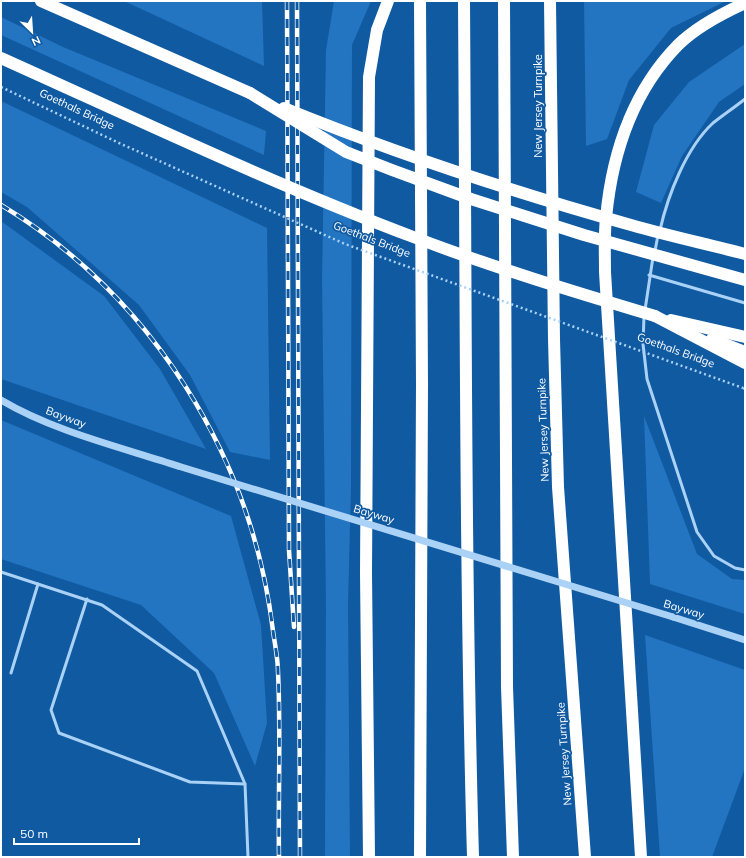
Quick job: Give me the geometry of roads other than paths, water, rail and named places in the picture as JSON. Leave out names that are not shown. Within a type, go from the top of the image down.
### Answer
[{"type":"highway","points":[[41,1],[250,94],[374,143],[446,168],[595,215],[745,254]]},
{"type":"highway","points":[[369,857],[366,565],[370,77],[377,30],[388,1]]},
{"type":"highway","points":[[420,1],[422,400],[420,857]]},
{"type":"highway","points":[[464,1],[465,411],[468,690],[473,857]]},
{"type":"highway","points":[[504,1],[507,686],[513,857]]},
{"type":"highway","name":"New Jersey Turnpike","points":[[550,1],[554,339],[558,487],[585,857]]},
{"type":"highway","points":[[641,857],[605,272],[606,218],[615,164],[628,119],[650,79],[679,44],[718,16],[745,3]]},
{"type":"highway","name":"Goethals Bridge","points":[[1,58],[224,159],[374,222],[509,271],[655,316]]},
{"type":"highway","points":[[250,94],[346,152],[392,170],[494,206],[584,235],[745,280]]},
{"type":"highway","points":[[655,316],[745,337]]},
{"type":"highway","points":[[655,316],[745,352]]},
{"type":"highway","points":[[655,316],[745,363]]},
{"type":"street","name":"Bayway","points":[[1,400],[35,418],[178,466],[745,640]]},
{"type":"lane","points":[[745,99],[712,124],[689,155],[673,186],[666,207],[649,275],[643,344],[647,380],[696,532],[714,556],[735,568],[745,570]]},
{"type":"lane","points":[[649,275],[745,303]]},
{"type":"lane","points":[[1,572],[102,605],[197,671],[245,784],[248,857]]},
{"type":"lane","points":[[11,673],[38,584]]},
{"type":"lane","points":[[86,599],[51,710],[59,733],[190,782],[245,784]]},
{"type":"railway","points":[[287,1],[289,550],[294,627]]},
{"type":"railway","points":[[297,1],[300,857]]},
{"type":"railway","points":[[1,205],[55,242],[104,285],[148,334],[186,387],[218,444],[243,504],[261,566],[273,631],[278,667],[279,857]]}]
